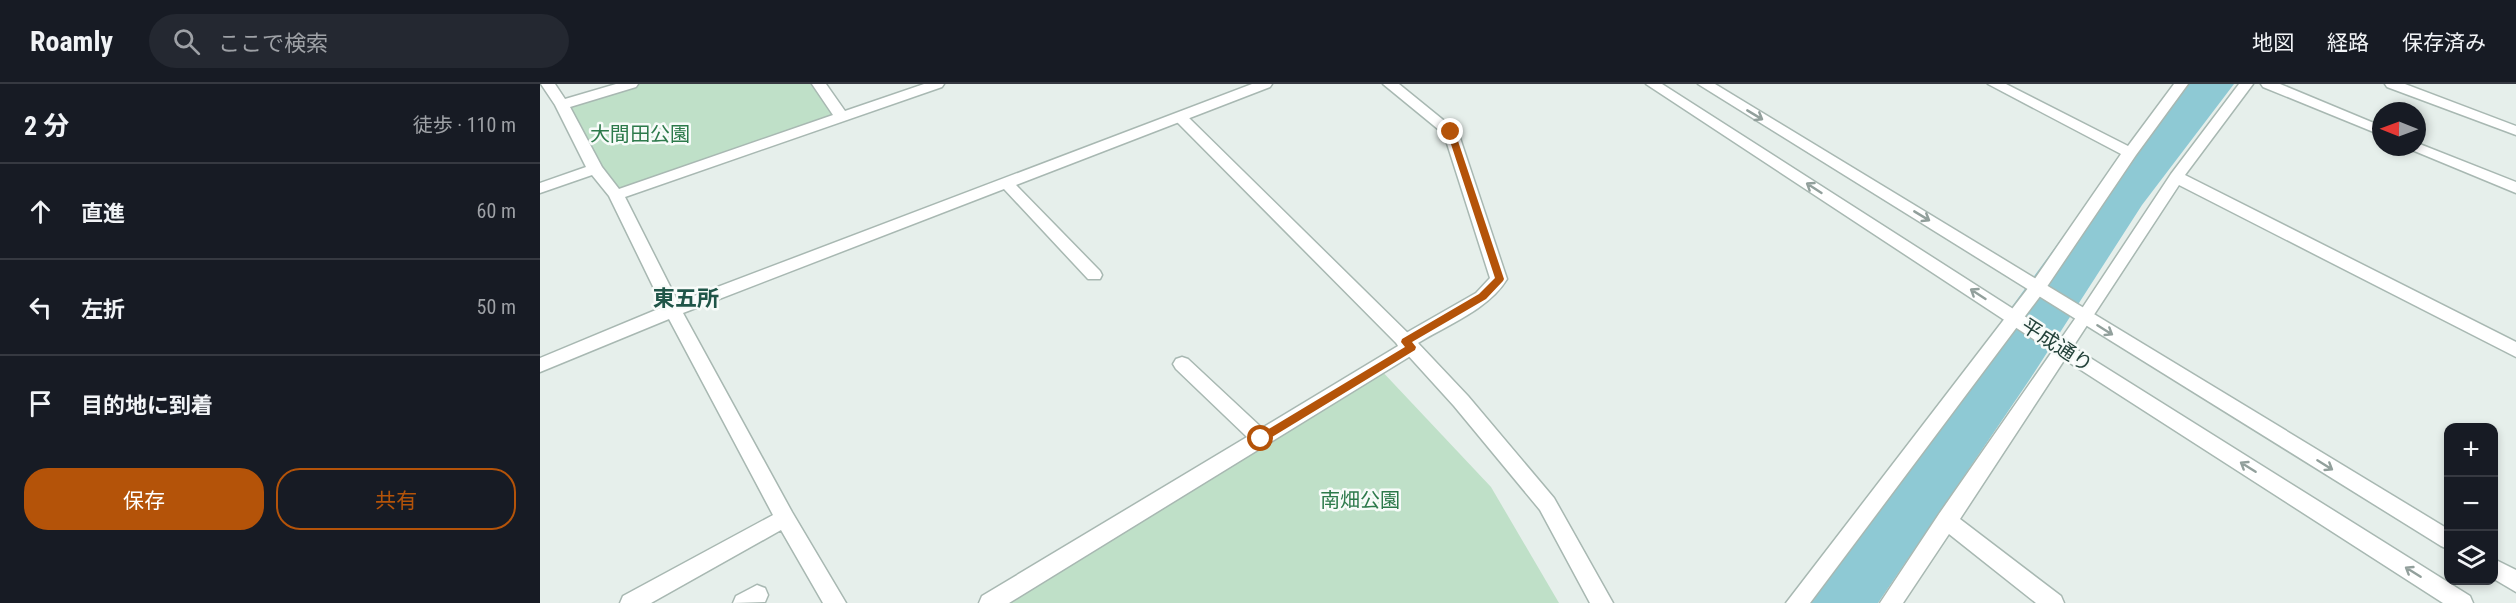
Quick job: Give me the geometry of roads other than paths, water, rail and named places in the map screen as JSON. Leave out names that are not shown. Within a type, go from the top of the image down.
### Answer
[{"type":"street","points":[[548,84],[562,105],[595,169],[616,195],[673,310],[785,518],[835,603]]},
{"type":"street","points":[[562,105],[631,84]]},
{"type":"street","points":[[819,84],[842,117]]},
{"type":"street","points":[[616,195],[938,84]]},
{"type":"street","points":[[540,365],[673,310],[1181,118],[1265,84]]},
{"type":"street","points":[[990,603],[1261,439],[1482,297],[1499,279],[1451,132],[1390,84]]},
{"type":"street","name":"平成通り","points":[[1653,84],[2062,349],[2462,603]]},
{"type":"street","name":"平成通り","points":[[1705,84],[2444,538]]},
{"type":"street","points":[[1995,84],[2130,153]]},
{"type":"street","points":[[1797,603],[2013,316],[2038,287],[2130,153],[2181,84]]},
{"type":"street","points":[[1891,603],[2085,317],[2176,177],[2246,84]]},
{"type":"street","points":[[2268,84],[2372,127]]},
{"type":"street","points":[[2392,84],[2516,130]]},
{"type":"street","points":[[1181,118],[1408,344],[1461,401],[1547,504],[1602,603]]},
{"type":"street","points":[[2426,151],[2516,188]]},
{"type":"street","points":[[540,188],[595,169]]},
{"type":"street","points":[[2176,177],[2516,350]]},
{"type":"street","points":[[1007,184],[1094,275]]},
{"type":"street","points":[[1182,364],[1261,439]]},
{"type":"street","points":[[632,603],[785,518]]},
{"type":"street","points":[[1946,520],[2054,603]]},
{"type":"street","points":[[2498,571],[2516,582]]},
{"type":"waterway","points":[[1834,603],[2007,362],[2121,195],[2210,84]]},
{"type":"district","name":"東五所","points":[[686,298]]},
{"type":"park label","name":"大間田公園","points":[[640,134]]},
{"type":"park label","name":"南畑公園","points":[[1360,500]]}]
